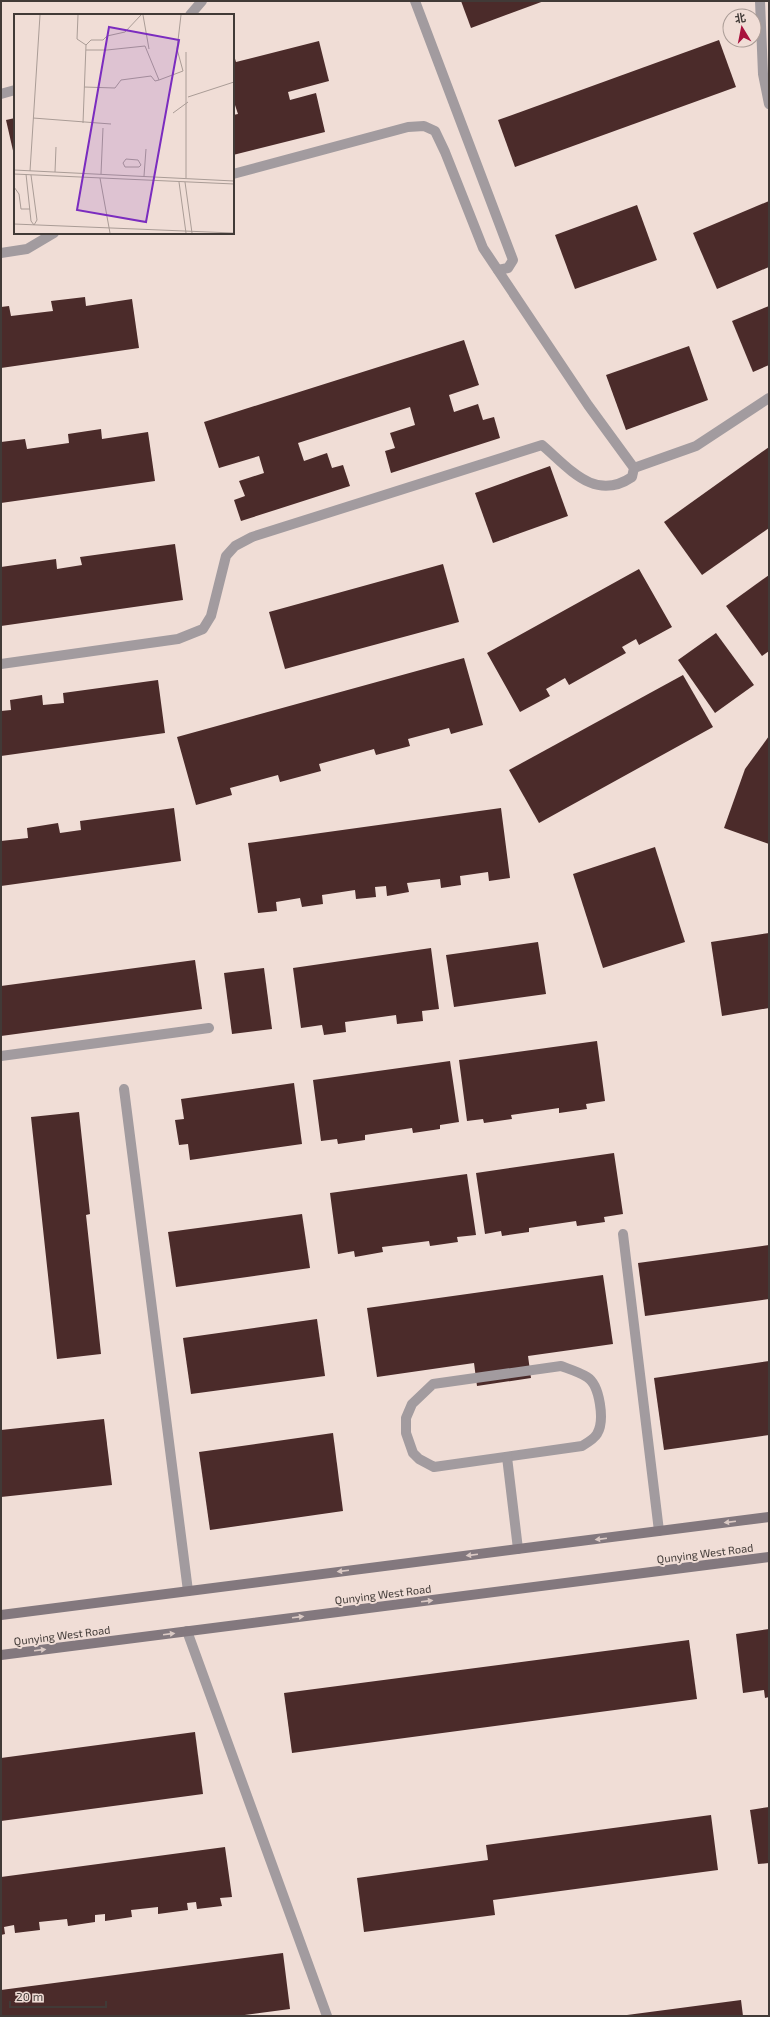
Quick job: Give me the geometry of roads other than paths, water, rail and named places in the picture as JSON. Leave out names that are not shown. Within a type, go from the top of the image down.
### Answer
[{"type":"main road","points":[[1,1615],[769,1517]]},
{"type":"main road","name":"Qunying West Road","points":[[1,1655],[769,1557]]},
{"type":"street","points":[[191,14],[202,1]]},
{"type":"street","points":[[415,1],[513,260],[508,268],[498,270]]},
{"type":"street","points":[[760,1],[763,74],[769,104]]},
{"type":"street","points":[[1,94],[14,90]]},
{"type":"street","points":[[1,664],[178,639],[203,629],[211,616],[226,556],[240,543],[252,537],[542,445],[578,476],[596,486],[608,487],[621,484],[632,477],[634,468],[588,405],[483,248],[445,152],[435,131],[424,126],[408,127],[234,174]]},
{"type":"street","points":[[1,252],[27,249],[52,234]]},
{"type":"street","points":[[634,468],[696,446],[769,398]]},
{"type":"street","points":[[1,1056],[209,1028]]},
{"type":"street","points":[[124,1089],[188,1591]]},
{"type":"street","points":[[623,1234],[659,1531]]},
{"type":"street","points":[[561,1366],[588,1377],[595,1389],[600,1404],[601,1418],[597,1434],[582,1446],[507,1457],[434,1467],[419,1459],[413,1453],[406,1433],[406,1418],[412,1404],[433,1384],[561,1366]]},
{"type":"street","points":[[507,1457],[518,1549]]},
{"type":"street","points":[[187,1631],[327,2016]]}]
